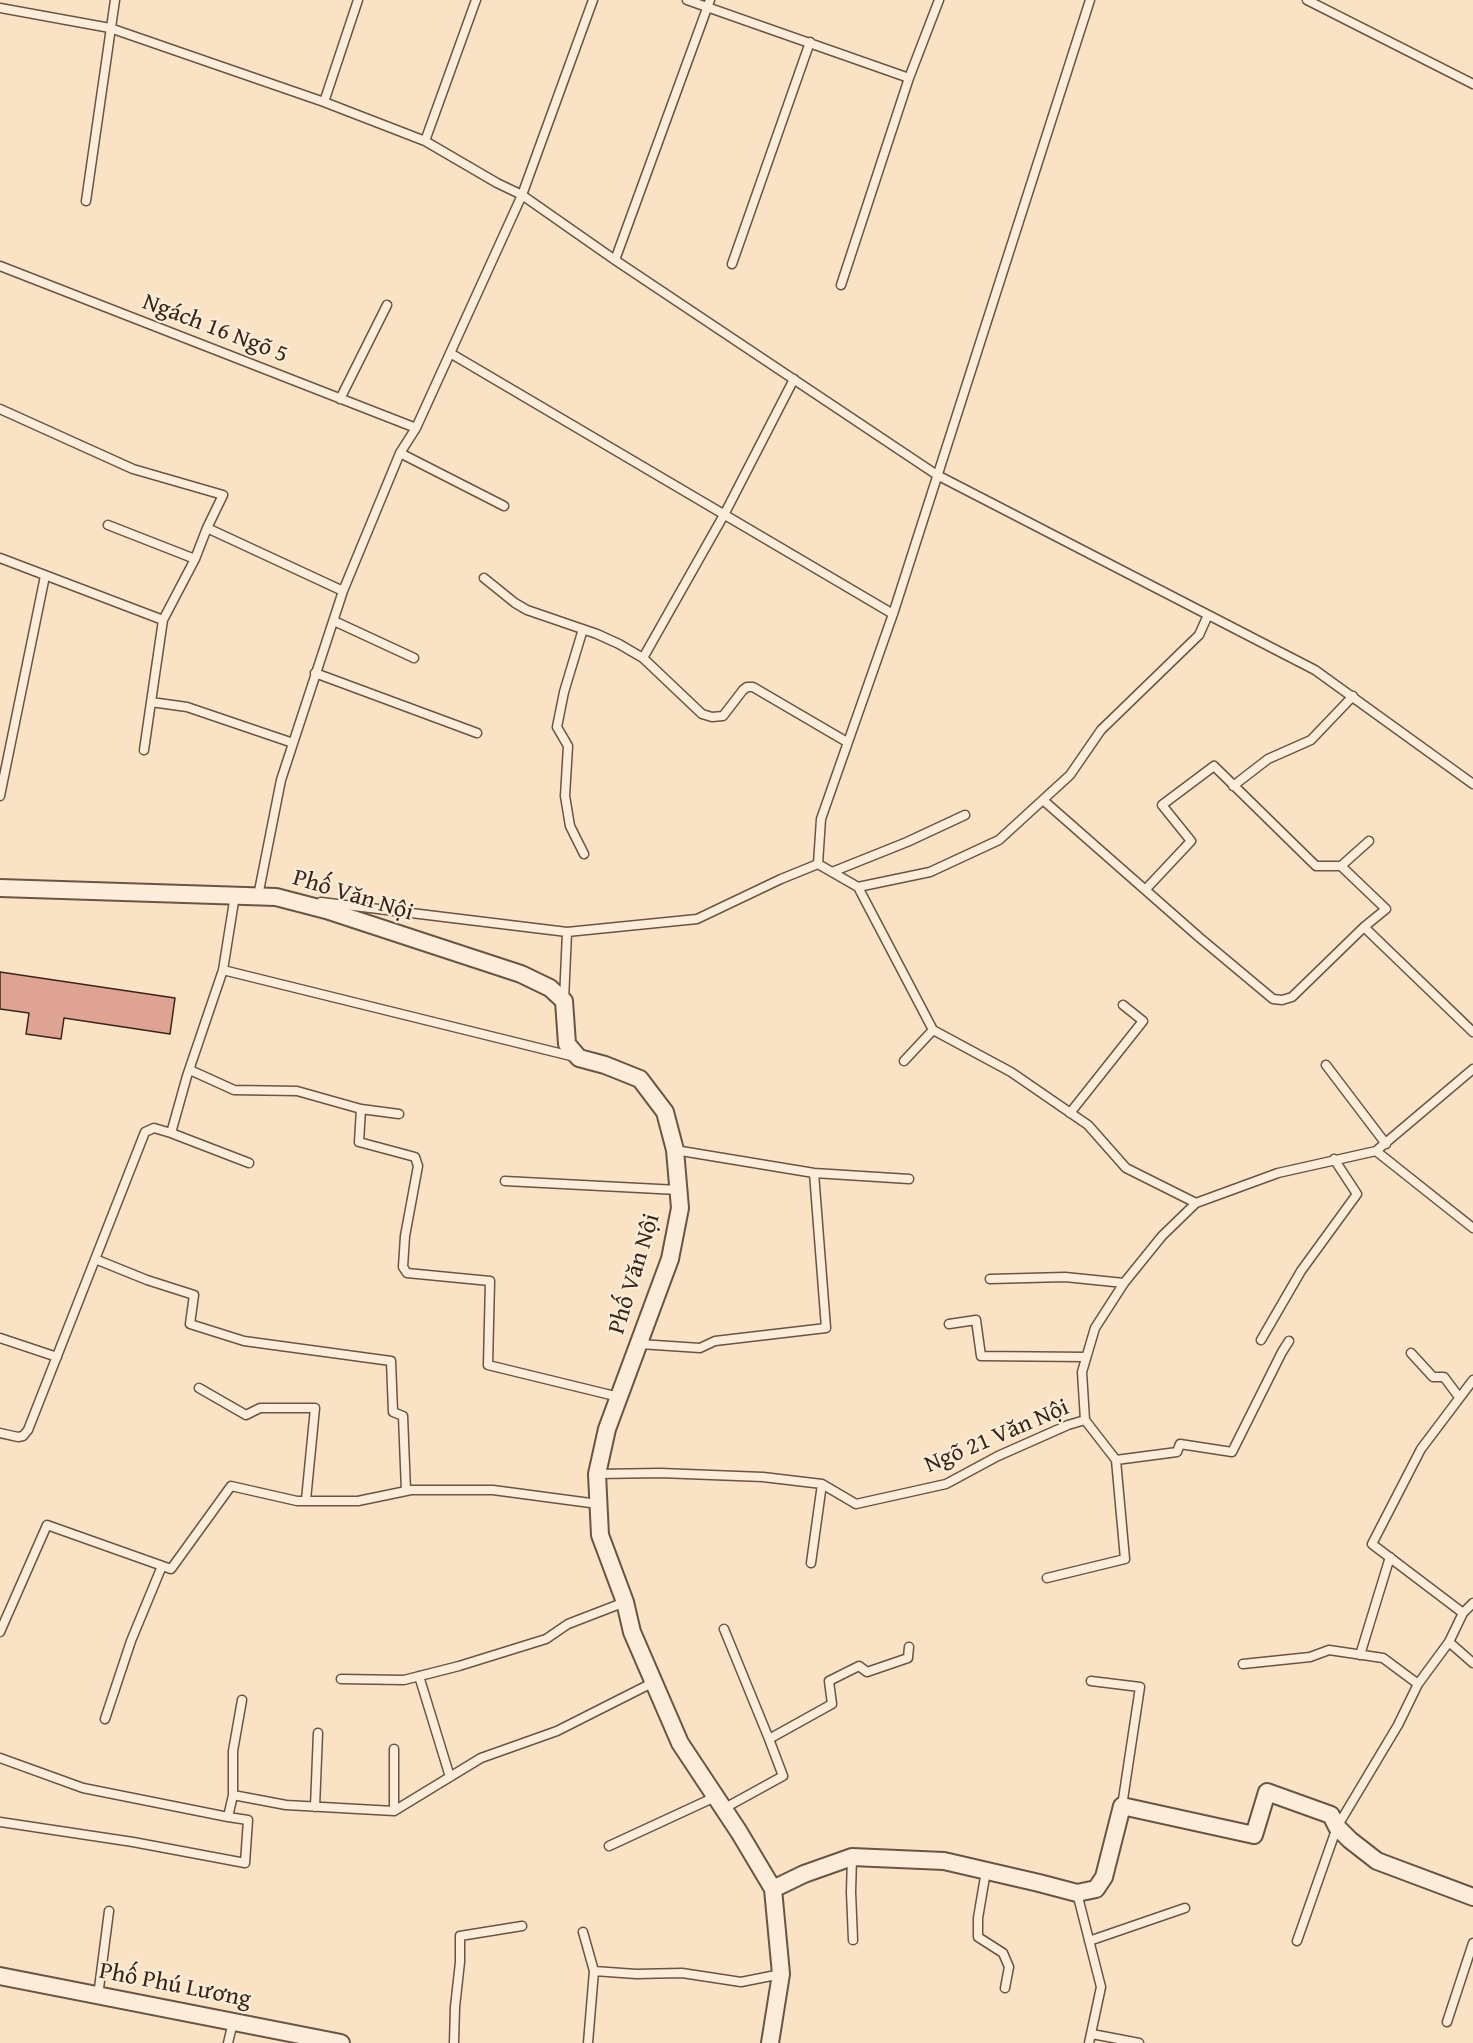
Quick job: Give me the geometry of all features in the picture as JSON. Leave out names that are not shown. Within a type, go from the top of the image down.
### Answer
[{"type":"street","name":"Phố Văn Nội","points":[[0,888],[276,897],[326,910],[521,974],[550,987],[564,1001]]},
{"type":"street","points":[[564,1001],[567,1044],[579,1058]]},
{"type":"street","name":"Phố Văn Nội","points":[[579,1058],[605,1065],[640,1079],[665,1112],[675,1150],[680,1208],[670,1259],[608,1429],[597,1474],[600,1535],[625,1602],[632,1632],[680,1743],[773,1889]]},
{"type":"street","points":[[770,2043],[781,1974],[773,1889],[804,1874],[852,1857],[944,1861],[1077,1893],[1096,1889],[1104,1877],[1122,1806],[1254,1835],[1267,1792],[1331,1815],[1350,1840],[1377,1861],[1473,1897]]},
{"type":"street","name":"Phố Phú Lương","points":[[0,1976],[341,2043]]},
{"type":"lane","points":[[86,201],[115,0]]},
{"type":"lane","points":[[324,102],[357,0]]},
{"type":"lane","points":[[425,141],[476,0]]},
{"type":"lane","points":[[258,896],[281,780],[343,591],[400,453],[416,428],[522,195],[593,0]]},
{"type":"lane","points":[[687,0],[708,3],[909,78]]},
{"type":"lane","points":[[841,285],[909,78],[939,0]]},
{"type":"lane","points":[[818,864],[820,819],[893,614],[1090,0]]},
{"type":"lane","points":[[1307,0],[1473,84]]},
{"type":"lane","points":[[615,261],[708,3]]},
{"type":"lane","points":[[0,8],[110,28],[324,102],[425,141],[522,195],[615,261],[937,475],[1315,670],[1473,784]]},
{"type":"lane","points":[[732,264],[810,42]]},
{"type":"lane","name":"Ngách 16 Ngõ 5","points":[[0,266],[416,428]]},
{"type":"lane","points":[[340,399],[387,305]]},
{"type":"lane","points":[[450,353],[893,614]]},
{"type":"lane","points":[[643,658],[725,513],[794,379]]},
{"type":"lane","points":[[0,409],[133,469],[223,495],[195,559],[163,620],[144,750]]},
{"type":"lane","points":[[400,453],[504,506]]},
{"type":"lane","points":[[108,525],[195,559]]},
{"type":"lane","points":[[207,528],[343,591]]},
{"type":"lane","points":[[0,558],[163,620]]},
{"type":"lane","points":[[0,796],[45,576]]},
{"type":"lane","points":[[484,578],[527,610],[583,629],[619,644],[643,658],[702,714],[712,717],[723,716],[743,690],[753,687],[847,742]]},
{"type":"lane","points":[[858,887],[930,873],[999,840],[1070,775],[1101,730],[1199,635],[1208,615]]},
{"type":"lane","points":[[334,621],[414,658]]},
{"type":"lane","points":[[583,629],[564,692],[557,727],[568,746],[565,796],[570,826],[584,854]]},
{"type":"lane","points":[[315,673],[477,733]]},
{"type":"lane","points":[[1233,786],[1268,759],[1311,740],[1353,696]]},
{"type":"lane","points":[[151,702],[187,707],[293,743]]},
{"type":"lane","points":[[1146,889],[1191,841],[1162,804],[1214,766],[1316,866],[1341,866],[1369,841]]},
{"type":"lane","points":[[1044,800],[1200,938],[1273,999],[1292,998],[1364,927],[1386,909],[1341,866]]},
{"type":"lane","points":[[832,872],[907,842],[965,815]]},
{"type":"lane","points":[[818,864],[858,887],[933,1030],[1011,1072],[1088,1125],[1126,1168],[1196,1203]]},
{"type":"lane","points":[[276,897],[567,932],[697,919],[818,864]]},
{"type":"lane","points":[[171,1133],[189,1070],[223,970],[235,895]]},
{"type":"lane","points":[[1364,927],[1473,1032]]},
{"type":"lane","points":[[564,1001],[567,932]]},
{"type":"lane","points":[[223,970],[579,1058]]},
{"type":"lane","points":[[1070,1113],[1143,1021],[1123,1005]]},
{"type":"lane","points":[[904,1061],[933,1030]]},
{"type":"lane","points":[[1326,1065],[1386,1144]]},
{"type":"lane","points":[[1085,1420],[1082,1372],[1095,1328],[1124,1283],[1162,1236],[1196,1203],[1278,1173],[1376,1151],[1473,1069]]},
{"type":"lane","points":[[189,1070],[234,1090],[297,1091],[361,1109],[399,1113]]},
{"type":"lane","points":[[361,1109],[359,1142],[415,1157],[418,1166],[405,1236],[404,1267],[407,1273],[490,1281],[488,1365],[619,1397]]},
{"type":"lane","points":[[0,1433],[18,1437],[23,1436],[28,1430],[145,1132],[154,1128],[171,1133],[249,1163]]},
{"type":"lane","points":[[675,1150],[814,1173],[909,1179]]},
{"type":"lane","points":[[1376,1151],[1473,1228]]},
{"type":"lane","points":[[1261,1340],[1301,1271],[1358,1194],[1334,1159]]},
{"type":"lane","points":[[640,1344],[700,1348],[715,1341],[826,1328],[814,1173]]},
{"type":"lane","points":[[505,1181],[678,1190]]},
{"type":"lane","points":[[95,1259],[147,1280],[194,1295],[190,1324],[244,1341],[391,1362],[393,1412],[404,1416],[406,1491]]},
{"type":"lane","points":[[990,1279],[1065,1277],[1124,1283]]},
{"type":"lane","points":[[950,1324],[976,1320],[981,1356],[1086,1356]]},
{"type":"lane","points":[[0,1338],[57,1356]]},
{"type":"lane","points":[[1047,1578],[1125,1559],[1116,1460],[1177,1452],[1180,1444],[1232,1452],[1289,1341]]},
{"type":"lane","points":[[1411,1353],[1433,1377],[1444,1377],[1459,1397]]},
{"type":"lane","points":[[1463,1613],[1372,1545],[1421,1449],[1473,1380]]},
{"type":"lane","points":[[199,1388],[246,1415],[260,1408],[315,1408],[306,1500]]},
{"type":"lane","name":"Ngõ 21 Văn Nội","points":[[597,1474],[660,1473],[763,1477],[822,1485],[856,1504],[946,1485],[998,1456],[1068,1425],[1085,1420],[1116,1460]]},
{"type":"lane","points":[[811,1563],[822,1485]]},
{"type":"lane","points":[[0,1632],[47,1525],[171,1569],[231,1486],[297,1501],[358,1501],[406,1491],[493,1490],[598,1504]]},
{"type":"lane","points":[[1360,1654],[1389,1557]]},
{"type":"lane","points":[[105,1719],[131,1641],[162,1566]]},
{"type":"lane","points":[[340,1679],[404,1680],[419,1676],[546,1639],[568,1624],[625,1602]]},
{"type":"lane","points":[[1297,1941],[1338,1827],[1398,1725],[1418,1684],[1449,1642],[1463,1613],[1473,1603]]},
{"type":"lane","points":[[609,1846],[783,1776],[724,1629]]},
{"type":"lane","points":[[1449,1642],[1473,1663]]},
{"type":"lane","points":[[769,1739],[832,1704],[829,1681],[859,1666],[867,1672],[908,1658],[909,1647]]},
{"type":"lane","points":[[1244,1664],[1310,1657],[1329,1650],[1383,1658],[1418,1684]]},
{"type":"lane","points":[[419,1676],[450,1777]]},
{"type":"lane","points":[[1091,1681],[1140,1687],[1122,1806]]},
{"type":"lane","points":[[233,1795],[286,1805],[394,1811],[481,1758],[557,1731],[654,1682]]},
{"type":"lane","points":[[228,1817],[233,1795],[232,1751],[242,1700]]},
{"type":"lane","points":[[315,1807],[318,1733]]},
{"type":"lane","points":[[393,1749],[394,1811]]},
{"type":"lane","points":[[0,1758],[83,1788],[248,1820],[245,1863],[133,1842],[0,1822]]},
{"type":"lane","points":[[852,1857],[853,1940]]},
{"type":"lane","points":[[986,1871],[978,1918],[978,1937],[1003,1953],[1009,1966],[1005,1988]]},
{"type":"lane","points":[[1077,1893],[1101,1987],[1090,2039],[1139,2043]]},
{"type":"lane","points":[[1089,1941],[1185,1908]]},
{"type":"lane","points":[[98,1996],[109,1911]]},
{"type":"lane","points":[[453,2043],[460,1936],[522,1926]]},
{"type":"lane","points":[[583,1932],[594,1971],[588,2043]]},
{"type":"lane","points":[[1447,2022],[1473,1943]]},
{"type":"lane","points":[[594,1971],[636,1974],[682,1973],[741,1982],[781,1974]]},
{"type":"lane","points":[[228,2043],[233,2022]]},
{"type":"building","points":[[0,972],[175,998],[170,1034],[64,1018],[61,1039],[26,1034],[29,1013],[0,1009]]}]
